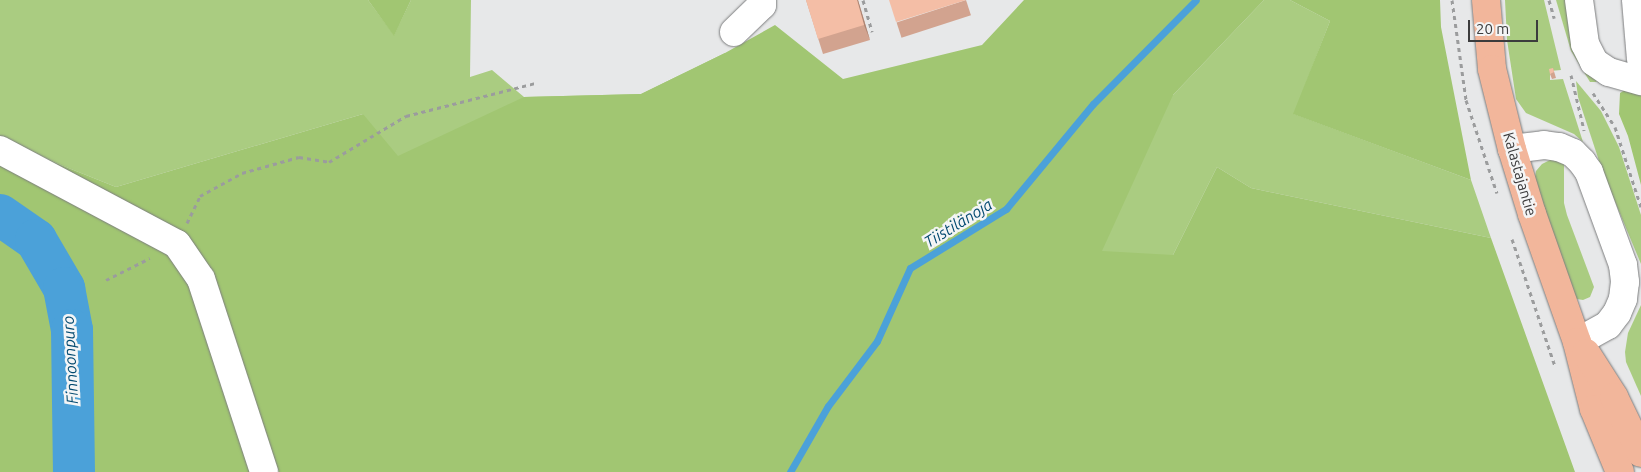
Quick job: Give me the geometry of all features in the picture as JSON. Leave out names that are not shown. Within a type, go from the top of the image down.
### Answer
[{"type":"main road","name":"Kalastajantie","points":[[1486,0],[1492,69],[1512,149],[1532,214],[1577,342],[1594,409],[1620,472]]},
{"type":"main road","name":"Kalastajantie","points":[[1577,342],[1614,397],[1641,453]]},
{"type":"street","points":[[1579,0],[1585,44],[1594,62],[1609,72],[1641,73],[1636,0]]},
{"type":"street","points":[[734,32],[762,2]]},
{"type":"street","points":[[1512,149],[1544,145],[1559,147],[1573,153],[1582,162],[1589,172],[1623,265],[1625,282],[1623,299],[1617,313],[1608,325],[1577,342]]},
{"type":"street","points":[[0,150],[177,244],[201,279],[264,472]]},
{"type":"path","points":[[863,0],[872,32]]},
{"type":"path","points":[[1549,0],[1554,19]]},
{"type":"path","points":[[106,280],[177,244],[200,196],[242,173],[299,157],[329,162],[406,116],[535,83]]},
{"type":"path","points":[[1592,92],[1615,128],[1641,206]]},
{"type":"green space","points":[[0,0],[368,0],[394,35],[411,0],[471,0],[470,77],[492,70],[524,97],[641,94],[725,53],[750,96],[1173,95],[1264,0],[1290,0],[1330,21],[1294,114],[1471,180],[1491,238],[1251,188],[1217,167],[1173,255],[405,472],[363,114],[116,187],[56,163],[0,136]]},
{"type":"green space","points":[[368,0],[411,0],[394,36]]},
{"type":"green space","points":[[1024,0],[1264,0],[1173,95],[1102,251],[1173,255],[1217,167],[1251,188],[1491,238],[1575,472],[0,472],[0,136],[56,163],[116,187],[363,114],[398,156],[524,97],[641,94],[725,53],[775,25],[843,79],[982,45]]},
{"type":"green space","points":[[1290,0],[1440,0],[1441,27],[1471,180],[1293,114],[1330,21]]},
{"type":"green space","points":[[1505,0],[1544,0],[1561,70],[1550,71],[1550,80],[1563,79],[1583,142],[1574,134],[1526,113],[1516,99],[1507,40]]},
{"type":"green space","points":[[1556,0],[1570,0],[1596,82],[1590,82],[1571,51]]},
{"type":"green space","points":[[1576,81],[1601,111],[1619,147],[1641,215],[1641,264],[1603,173],[1578,97]]},
{"type":"green space","points":[[1628,88],[1641,91],[1641,185],[1628,136],[1619,114],[1620,93]]},
{"type":"green space","points":[[1552,159],[1564,164],[1564,203],[1594,287],[1590,297],[1583,300],[1577,299],[1574,296],[1534,183],[1536,171],[1542,164]]},
{"type":"green space","points":[[1641,305],[1641,396],[1626,362],[1625,352],[1628,333]]},
{"type":"building","points":[[806,0],[857,0],[864,25],[818,39]]},
{"type":"building","points":[[889,0],[966,0],[896,22]]},
{"type":"building","points":[[1553,68],[1554,72],[1550,74],[1549,69]]},
{"type":"waterway","name":"Tiistilänoja","points":[[790,472],[828,406],[877,341],[910,268],[1006,209],[1093,104],[1196,0]]},
{"type":"waterway","name":"Finnoonpuro","points":[[0,215],[36,240],[64,288],[72,330],[74,472]]}]
